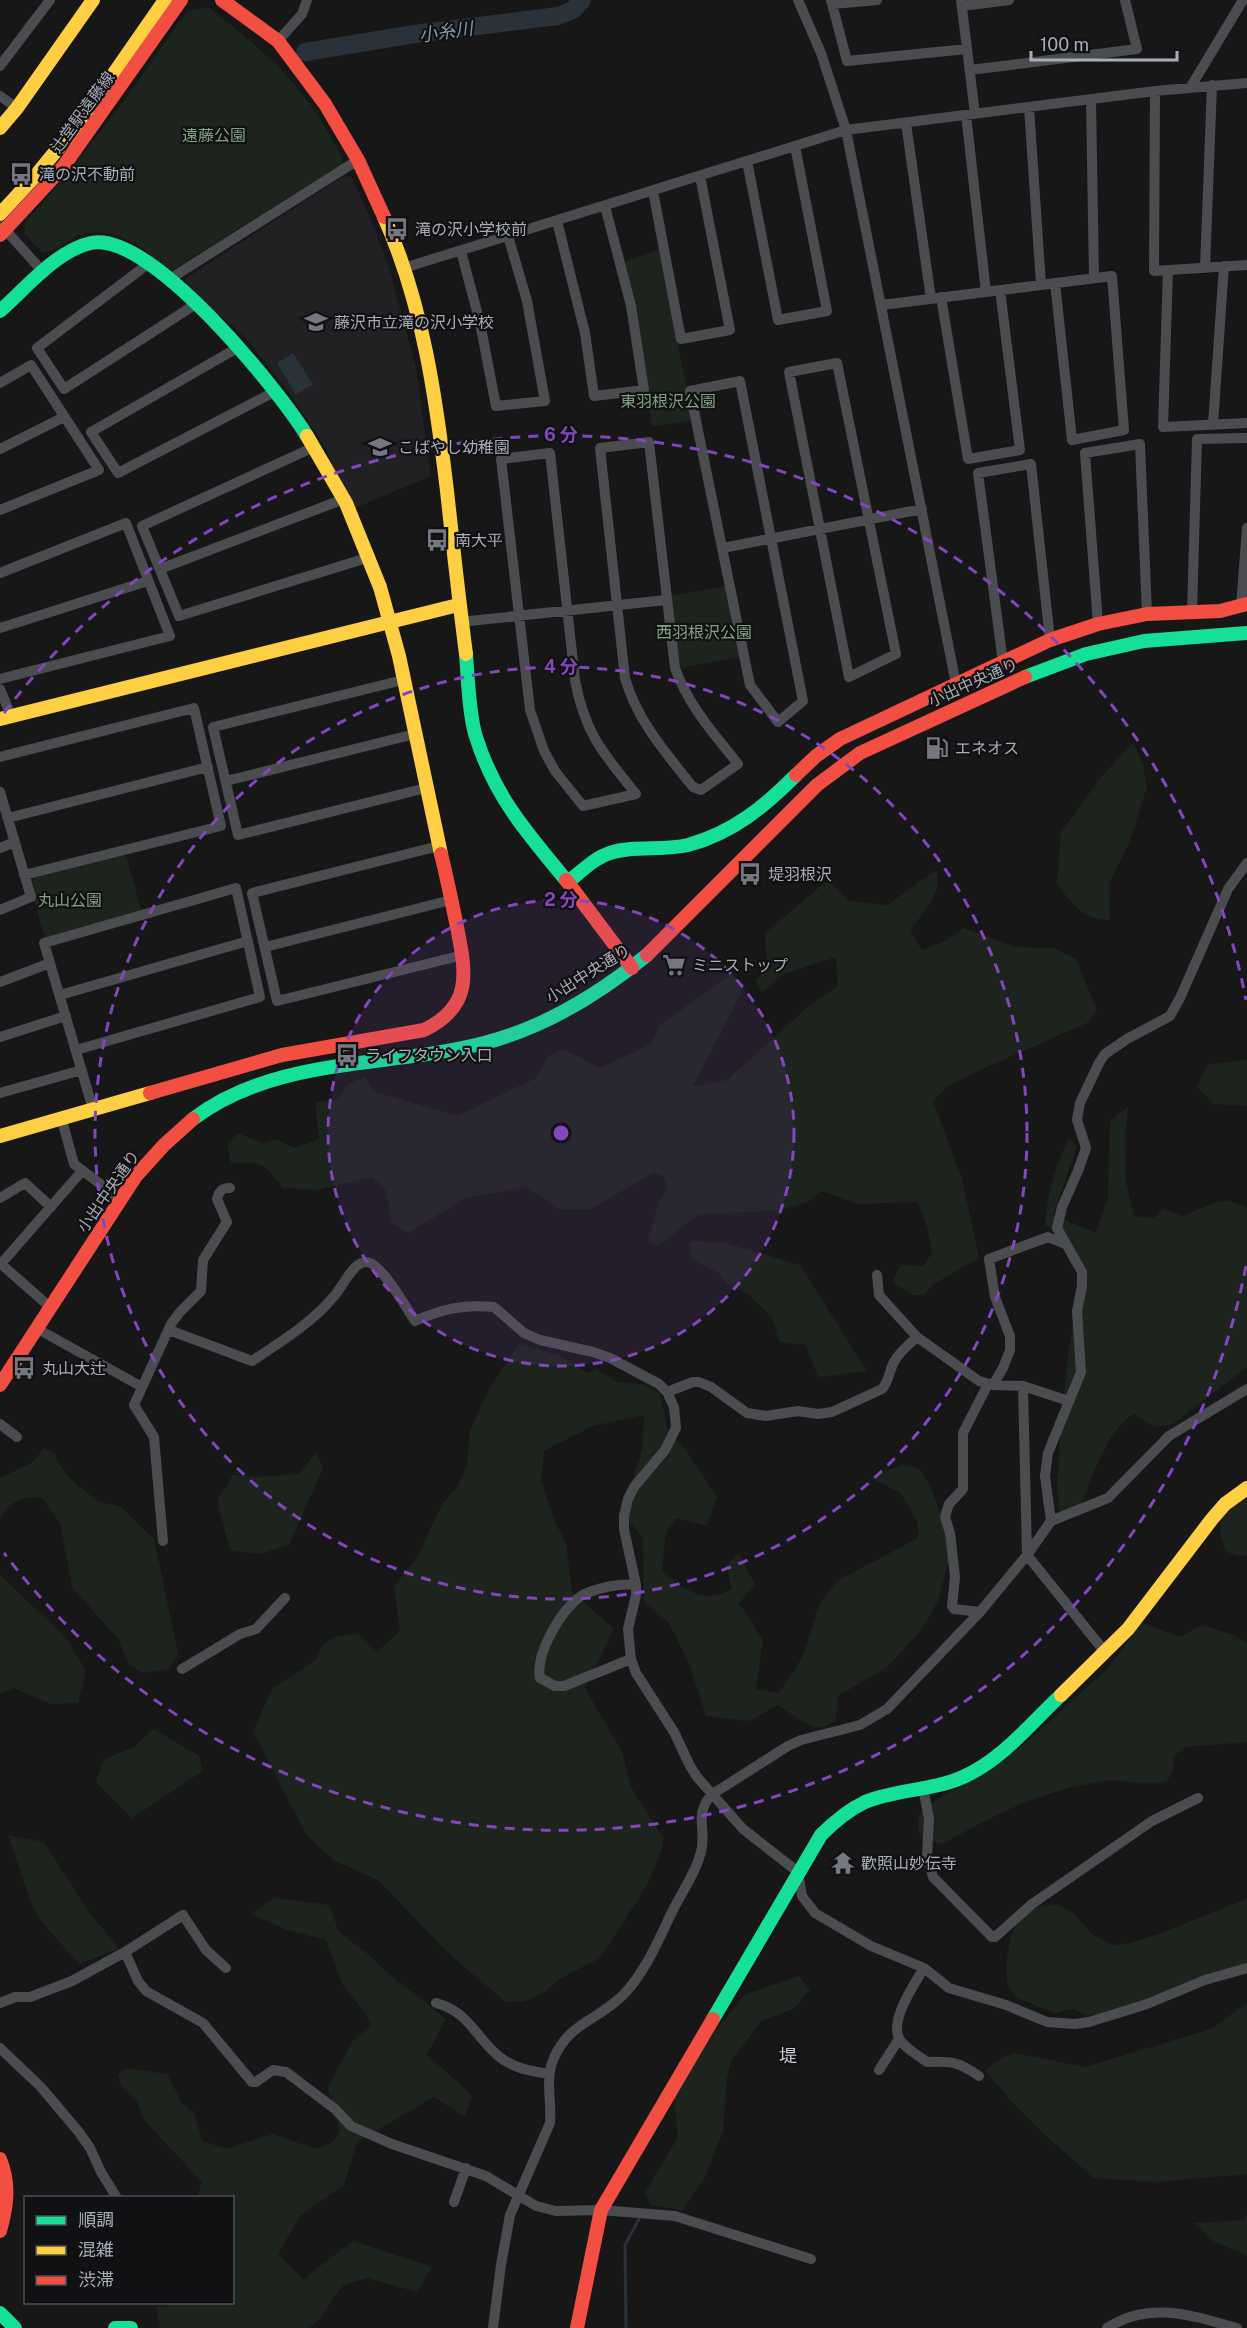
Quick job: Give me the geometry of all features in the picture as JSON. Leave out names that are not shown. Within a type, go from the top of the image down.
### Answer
[{"type":"street","points":[[0,66],[50,0]]},
{"type":"street","points":[[0,128],[17,108],[93,0]]},
{"type":"street","name":"辻堂駅遠藤線","points":[[0,214],[37,174],[83,118],[165,0]]},
{"type":"street","name":"辻堂駅遠藤線","points":[[2,230],[63,167],[182,0]]},
{"type":"street","points":[[222,0],[278,41],[325,104],[358,160],[375,196],[404,268],[420,323],[436,398],[460,622],[475,735],[483,760],[497,790],[514,817],[568,882],[632,968]]},
{"type":"street","points":[[278,41],[302,14],[308,0]]},
{"type":"street","points":[[798,0],[821,53],[846,130],[956,684]]},
{"type":"street","points":[[877,0],[832,2],[847,61],[967,49]]},
{"type":"street","points":[[986,292],[971,115],[970,70],[962,3],[1009,0]]},
{"type":"street","points":[[970,70],[1137,49],[1125,0]]},
{"type":"street","points":[[1190,87],[1243,0]]},
{"type":"street","points":[[404,268],[846,130],[1190,87],[1247,82]]},
{"type":"street","points":[[1205,268],[1212,86]]},
{"type":"street","points":[[1155,92],[1154,271],[1247,265]]},
{"type":"street","points":[[0,96],[17,108]]},
{"type":"street","points":[[1091,100],[1094,278]]},
{"type":"street","points":[[1029,107],[1041,285]]},
{"type":"street","points":[[906,123],[936,298],[968,459],[1020,450],[1000,290]]},
{"type":"street","points":[[747,161],[778,320],[827,311],[795,146]]},
{"type":"street","points":[[168,280],[358,160]]},
{"type":"street","points":[[652,191],[681,339],[730,330],[700,176]]},
{"type":"street","points":[[557,221],[583,323],[594,396],[644,390],[631,306],[605,206]]},
{"type":"street","points":[[2,230],[44,273]]},
{"type":"street","points":[[461,251],[480,323],[496,406],[545,400],[527,302],[508,236]]},
{"type":"street","points":[[0,311],[67,253],[94,242],[121,245],[196,304],[239,347],[276,391],[314,447],[344,499],[370,557],[390,621],[463,955],[465,984],[453,1012],[439,1023],[424,1030],[282,1055],[0,1136]]},
{"type":"street","points":[[148,264],[38,348],[64,389],[196,304]]},
{"type":"street","points":[[1214,424],[1224,266]]},
{"type":"street","points":[[1168,270],[1163,427],[1247,423]]},
{"type":"street","points":[[882,305],[1094,278],[1112,276],[1124,430],[1072,440],[1055,283]]},
{"type":"street","points":[[239,347],[91,432],[118,473],[276,391]]},
{"type":"street","points":[[837,363],[869,519],[896,654],[849,677],[789,372],[837,363]]},
{"type":"street","points":[[0,384],[31,365],[99,470],[0,510]]},
{"type":"street","points":[[740,381],[803,701],[778,722],[750,686],[723,548],[690,391],[740,381]]},
{"type":"street","points":[[0,449],[64,417]]},
{"type":"street","points":[[1192,612],[1197,439],[1247,438]]},
{"type":"street","points":[[649,442],[671,647],[682,687],[692,705],[738,764],[701,790],[693,787],[649,731],[631,698],[625,678],[617,605],[600,448],[649,442]]},
{"type":"street","points":[[1098,624],[1085,453],[1140,444],[1147,614]]},
{"type":"street","points":[[314,447],[142,526],[179,616],[370,557]]},
{"type":"street","points":[[550,453],[568,610],[580,709],[589,731],[604,755],[636,794],[583,806],[555,771],[536,731],[526,688],[501,459],[550,453]]},
{"type":"street","points":[[1003,662],[978,473],[1031,464],[1050,640]]},
{"type":"street","points":[[160,570],[344,499]]},
{"type":"street","points":[[723,548],[921,509]]},
{"type":"street","points":[[0,573],[126,523],[170,636],[0,679]]},
{"type":"street","points":[[568,882],[598,858],[611,852],[687,845],[727,831],[765,806],[816,756],[840,739],[1050,640],[1098,624],[1147,614],[1220,611],[1244,605],[1247,528]]},
{"type":"street","points":[[0,628],[148,581]]},
{"type":"street","points":[[460,622],[666,600]]},
{"type":"street","points":[[0,689],[6,717],[458,605]]},
{"type":"street","name":"小出中央通り","points":[[0,1385],[136,1176],[157,1151],[188,1123],[218,1103],[264,1083],[321,1070],[489,1042],[521,1032],[575,1004],[632,968],[657,947],[817,785],[860,753],[1031,674],[1086,654],[1114,646],[1163,638],[1246,635]]},
{"type":"street","points":[[403,680],[213,727],[238,835],[426,788]]},
{"type":"street","points":[[0,757],[194,708],[221,826],[24,875]]},
{"type":"street","points":[[226,781],[415,734]]},
{"type":"street","points":[[8,819],[208,767]]},
{"type":"street","points":[[0,792],[31,897],[0,910]]},
{"type":"street","points":[[0,848],[15,842]]},
{"type":"street","points":[[439,846],[252,893],[277,1001],[463,955]]},
{"type":"street","points":[[1051,1521],[1045,1476],[1048,1453],[1081,1372],[1077,1311],[1082,1272],[1057,1228],[1062,1207],[1086,1148],[1077,1120],[1080,1103],[1105,1054],[1127,1039],[1170,1016],[1228,889],[1247,862]]},
{"type":"street","points":[[76,1050],[260,997],[236,888],[44,943],[93,1109]]},
{"type":"street","points":[[265,947],[451,900]]},
{"type":"street","points":[[60,995],[248,941]]},
{"type":"street","points":[[0,982],[50,963]]},
{"type":"street","points":[[0,1037],[66,1016]]},
{"type":"street","points":[[0,1094],[82,1070]]},
{"type":"street","points":[[61,1118],[74,1164],[120,1199]]},
{"type":"street","points":[[50,1307],[0,1264],[82,1171]]},
{"type":"street","points":[[0,1198],[25,1183],[51,1207]]},
{"type":"street","points":[[163,1541],[154,1437],[134,1405],[169,1330],[180,1312],[201,1291],[203,1260],[227,1222],[216,1199],[223,1188],[230,1188]]},
{"type":"street","points":[[980,1612],[954,1609],[952,1606],[955,1577],[950,1533],[945,1517],[949,1504],[963,1489],[963,1433],[1003,1368],[1010,1350],[1010,1336],[995,1297],[989,1259],[1048,1237],[1065,1244]]},
{"type":"street","points":[[169,1330],[252,1361],[306,1325],[335,1296],[358,1265],[366,1262],[377,1265],[415,1321],[439,1310],[494,1307],[524,1333],[540,1340],[610,1358],[659,1384],[667,1392],[674,1407],[676,1428],[665,1450],[634,1487],[624,1516],[624,1529],[636,1585],[628,1629],[631,1659],[636,1673],[674,1731],[690,1767],[711,1795],[743,1828],[798,1872],[802,1896],[815,1913],[871,1946],[924,1968],[949,1988],[1006,2005],[1035,2018],[1075,2024],[1147,2004],[1205,1980],[1247,1968]]},
{"type":"street","points":[[877,1275],[879,1294],[917,1336],[957,1367],[991,1385],[1023,1386],[1069,1401]]},
{"type":"street","points":[[36,1328],[142,1387]]},
{"type":"street","points":[[667,1392],[699,1382],[711,1387],[739,1408],[756,1416],[798,1411],[818,1414],[832,1412],[882,1389],[886,1385],[894,1362],[902,1350],[917,1336]]},
{"type":"street","points":[[1023,1386],[1027,1555],[1105,1652]]},
{"type":"street","points":[[493,2328],[508,2225],[550,2123],[549,2073],[560,2044],[578,2026],[612,2006],[627,1991],[646,1964],[695,1866],[702,1847],[700,1818],[703,1805],[711,1795],[788,1746],[873,1719],[886,1709],[980,1612],[1027,1555],[1051,1521],[1108,1498],[1169,1436],[1247,1389]]},
{"type":"street","points":[[0,1425],[17,1437]]},
{"type":"street","points":[[577,2328],[601,2210],[820,1835],[843,1812],[858,1804],[877,1797],[948,1783],[970,1775],[994,1760],[1128,1629],[1212,1519],[1225,1504],[1247,1488]]},
{"type":"street","points":[[631,1659],[564,1686],[547,1683],[540,1678],[538,1671],[542,1652],[554,1629],[566,1611],[581,1597],[592,1592],[627,1584],[636,1585]]},
{"type":"street","points":[[182,1669],[240,1634],[255,1629],[285,1598]]},
{"type":"street","points":[[923,1788],[929,1820],[927,1856],[933,1877],[992,1937],[995,1937],[1032,1904],[1152,1821],[1198,1798]]},
{"type":"street","points":[[0,2003],[15,1997],[30,1997],[72,1981],[125,1952],[183,1915],[206,1950],[226,1968]]},
{"type":"street","points":[[125,1952],[138,1981],[146,1991],[203,2023],[252,2082],[256,2082],[273,2070],[280,2070],[335,2109],[351,2126],[392,2144],[466,2168],[519,2194],[536,2206],[556,2211],[601,2210],[675,2216],[811,2259]]},
{"type":"street","points":[[924,1968],[899,2016],[896,2025],[899,2039],[927,2062],[949,2061],[961,2064],[979,2076]]},
{"type":"street","points":[[436,2003],[462,2014],[496,2055],[512,2065],[549,2073]]},
{"type":"street","points":[[879,2070],[899,2039]]},
{"type":"street","points":[[0,2048],[39,2086],[78,2131],[90,2148],[116,2196]]},
{"type":"street","points":[[0,2159],[7,2183],[8,2197],[0,2231]]},
{"type":"street","points":[[454,2202],[466,2168]]},
{"type":"street","points":[[1107,2328],[1119,2320],[1163,2311],[1237,2328]]},
{"type":"street","points":[[0,2313],[15,2328]]},
{"type":"street","points":[[115,2328],[130,2328]]},
{"type":"shaded area","name":"藤沢市立滝の沢小学校","points":[[344,176],[352,177],[388,264],[416,368],[431,476],[348,511],[327,450],[289,393],[244,336],[184,284],[186,278]]},
{"type":"shaded area","points":[[293,353],[313,384],[296,395],[277,363]]},
{"type":"green space","name":"遠藤公園","points":[[208,7],[252,43],[305,97],[342,157],[342,164],[174,269],[166,269],[148,253],[127,240],[104,233],[92,232],[80,235],[43,253],[24,233],[26,221],[53,191],[121,105],[187,11]]},
{"type":"green space","name":"東羽根沢公園","points":[[659,249],[693,420],[652,427],[624,262]]},
{"type":"green space","name":"西羽根沢公園","points":[[725,586],[739,657],[681,668],[671,596]]},
{"type":"green space","points":[[1133,743],[1143,764],[1147,787],[1128,846],[1109,883],[1110,920],[1101,919],[1079,910],[1057,884],[1061,832],[1101,777]]},
{"type":"green space","name":"丸山公園","points":[[126,855],[141,910],[45,938],[34,900],[37,898],[32,881],[35,877]]},
{"type":"green space","points":[[936,870],[938,878],[935,894],[910,931],[922,950],[943,942],[964,928],[1016,947],[1054,948],[1076,959],[1097,1010],[1089,1022],[969,1075],[948,1086],[933,1101],[962,1179],[979,1258],[932,1285],[924,1295],[912,1295],[892,1282],[901,1265],[924,1266],[932,1252],[927,1227],[918,1202],[859,1204],[821,1191],[808,1202],[777,1211],[699,1214],[658,1246],[648,1241],[659,1202],[667,1187],[664,1176],[653,1173],[591,1209],[560,1209],[526,1187],[465,1198],[409,1233],[392,1224],[386,1191],[372,1177],[318,1190],[283,1188],[262,1165],[231,1163],[227,1144],[238,1133],[262,1143],[276,1139],[294,1148],[319,1139],[315,1102],[340,1099],[347,1084],[365,1077],[373,1091],[457,1116],[536,1078],[548,1056],[563,1049],[600,1068],[651,1044],[660,1025],[733,973],[742,992],[693,1086],[727,1080],[810,1005],[838,986],[836,957],[784,974],[762,992],[755,981],[767,968],[765,933],[828,880],[849,901],[887,905]]},
{"type":"green space","points":[[1247,1060],[1247,1106],[1213,1104],[1197,1086],[1208,1064]]},
{"type":"green space","points":[[1128,1107],[1125,1135],[1126,1183],[1134,1216],[1153,1218],[1163,1209],[1183,1216],[1217,1202],[1230,1201],[1247,1207],[1247,1367],[1173,1424],[1155,1427],[1134,1414],[1124,1421],[1107,1445],[1076,1514],[1060,1514],[1057,1491],[1063,1406],[1073,1321],[1084,1265],[1070,1241],[1045,1225],[1048,1202],[1056,1169],[1069,1137],[1077,1146],[1053,1215],[1096,1233],[1108,1197],[1110,1120]]},
{"type":"green space","points":[[691,1241],[726,1243],[800,1265],[867,1371],[818,1377],[806,1345],[779,1342],[772,1317],[748,1294],[727,1284],[719,1273],[691,1259]]},
{"type":"green space","points":[[519,1344],[560,1356],[588,1373],[597,1369],[617,1382],[642,1384],[660,1393],[668,1432],[688,1453],[717,1497],[707,1526],[676,1518],[666,1532],[662,1572],[695,1593],[712,1596],[721,1594],[732,1589],[726,1566],[739,1553],[755,1585],[739,1603],[763,1640],[756,1689],[779,1693],[803,1656],[819,1605],[837,1581],[918,1538],[918,1523],[901,1493],[870,1478],[903,1465],[918,1468],[931,1487],[952,1548],[938,1601],[920,1632],[886,1668],[838,1696],[836,1721],[819,1728],[807,1724],[777,1705],[750,1721],[706,1716],[690,1666],[669,1623],[644,1602],[643,1538],[629,1521],[628,1493],[642,1450],[644,1415],[593,1426],[544,1451],[541,1481],[554,1520],[566,1543],[572,1592],[614,1629],[585,1688],[622,1752],[631,1787],[663,1838],[661,1852],[646,1887],[600,1958],[561,1978],[542,1994],[524,2001],[506,2002],[448,1953],[378,1880],[333,1860],[306,1834],[253,1731],[272,1689],[316,1660],[323,1644],[336,1636],[359,1634],[377,1652],[400,1631],[394,1586],[417,1558],[442,1504],[458,1486],[467,1465],[470,1430],[491,1386]]},
{"type":"green space","points":[[44,1448],[55,1454],[58,1463],[72,1480],[97,1501],[121,1507],[154,1539],[178,1653],[169,1669],[142,1673],[128,1663],[118,1639],[72,1587],[60,1523],[42,1498],[18,1501],[8,1508],[0,1519],[0,1478],[33,1462]]},
{"type":"green space","points":[[316,1453],[323,1468],[289,1545],[259,1554],[230,1550],[217,1500],[233,1475],[256,1477],[298,1474]]},
{"type":"green space","points":[[1247,1485],[1247,1555],[1239,1556],[1227,1552],[1222,1541],[1220,1523],[1228,1502]]},
{"type":"green space","points":[[0,1575],[65,1637],[86,1670],[78,1703],[51,1704],[13,1688],[0,1695]]},
{"type":"green space","points":[[1142,1623],[1180,1637],[1202,1625],[1233,1635],[1247,1643],[1247,1742],[1185,1747],[1174,1756],[1173,1771],[1167,1781],[1152,1784],[1112,1780],[1081,1785],[1020,1805],[982,1822],[943,1844],[921,1839],[918,1822],[925,1806],[990,1770],[1028,1741],[1107,1669]]},
{"type":"green space","points":[[154,1729],[199,1756],[203,1771],[132,1818],[96,1782],[103,1760],[132,1748]]},
{"type":"green space","points":[[8,1835],[44,1842],[87,1909],[119,1949],[79,1964],[39,1919],[30,1900]]},
{"type":"green space","points":[[274,1898],[329,1905],[339,1932],[446,2019],[427,2055],[472,2095],[465,2117],[434,2097],[357,2142],[344,2185],[300,2216],[278,2254],[303,2279],[353,2241],[432,2267],[417,2292],[367,2278],[343,2285],[319,2320],[309,2328],[160,2328],[156,2307],[171,2304],[234,2304],[234,2196],[197,2196],[202,2182],[144,2120],[136,2099],[121,2086],[118,2075],[125,2068],[167,2074],[182,2103],[194,2112],[202,2141],[227,2149],[273,2134],[315,2149],[331,2143],[340,2132],[328,2088],[352,2042],[372,2024],[342,1983],[326,1940],[287,1930],[251,1914]]},
{"type":"green space","points":[[1247,1899],[1247,1964],[1116,2012],[1088,2016],[1072,2009],[1055,2013],[1017,1998],[1007,1983],[1006,1966],[1010,1940],[1017,1920],[1034,1908],[1056,1904],[1073,1913],[1094,1936],[1113,1945],[1127,1944],[1159,1934]]},
{"type":"green space","points":[[799,1976],[810,1990],[793,2009],[762,2021],[732,2059],[727,2077],[723,2131],[705,2177],[682,2210],[651,2205],[645,2193],[678,2137],[674,2099],[714,2032],[746,1994]]},
{"type":"green space","points":[[1247,2003],[1247,2174],[1156,2182],[1094,2178],[1046,2136],[1010,2100],[985,2070],[1002,2058],[1015,2053],[1085,2067],[1211,2029]]},
{"type":"green space","points":[[1247,2214],[1247,2255],[1216,2243],[1194,2223],[1244,2220]]},
{"type":"waterway","name":"小糸川","points":[[305,52],[414,34],[558,16],[573,10],[582,0]]},
{"type":"waterway","points":[[626,2328],[625,2245],[639,2219]]},
{"type":"traffic: fast","points":[[0,311],[42,271],[66,253],[91,243],[116,246],[146,261],[178,286],[210,317],[269,384],[307,436]]},
{"type":"traffic: fast","points":[[1025,677],[1086,654],[1144,641],[1247,633]]},
{"type":"traffic: fast","points":[[466,654],[472,718],[484,758],[514,813],[566,880]]},
{"type":"traffic: fast","points":[[568,882],[593,862],[610,853],[629,849],[678,847],[720,833],[760,808],[796,775]]},
{"type":"traffic: fast","points":[[193,1119],[225,1099],[260,1084],[296,1074],[447,1051],[506,1037],[570,1008],[610,983],[647,955]]},
{"type":"traffic: fast","points":[[713,2019],[826,1830],[865,1802],[951,1782],[977,1770],[1015,1741],[1061,1695]]},
{"type":"traffic: fast","points":[[0,2313],[15,2328]]},
{"type":"traffic: fast","points":[[115,2328],[131,2328]]},
{"type":"traffic: slow","points":[[0,128],[17,108],[93,0]]},
{"type":"traffic: slow","points":[[0,214],[37,174],[83,118],[165,0]]},
{"type":"traffic: slow","points":[[384,217],[409,283],[433,386],[466,654]]},
{"type":"traffic: slow","points":[[307,436],[346,503],[380,587],[399,656],[441,854]]},
{"type":"traffic: slow","points":[[0,719],[458,605]]},
{"type":"traffic: slow","points":[[0,1136],[150,1093]]},
{"type":"traffic: slow","points":[[1061,1695],[1128,1629],[1212,1519],[1225,1504],[1247,1488]]},
{"type":"traffic: jam","points":[[0,235],[63,167],[181,0]]},
{"type":"traffic: jam","points":[[222,0],[278,41],[325,104],[358,160],[384,217]]},
{"type":"traffic: jam","points":[[796,775],[816,756],[840,739],[1050,640],[1098,624],[1147,614],[1220,611],[1247,604]]},
{"type":"traffic: jam","points":[[647,955],[817,785],[860,753],[1025,677]]},
{"type":"traffic: jam","points":[[150,1093],[282,1055],[424,1030],[440,1021],[458,999],[463,973],[463,959],[441,854]]},
{"type":"traffic: jam","points":[[566,880],[632,968]]},
{"type":"traffic: jam","points":[[0,1385],[136,1176],[164,1145],[193,1119]]},
{"type":"traffic: jam","points":[[577,2328],[601,2210],[713,2019]]},
{"type":"traffic: jam","points":[[0,2159],[5,2177],[6,2195],[0,2231]]},
{"type":"place","name":"滝の沢不動前","points":[[21,174]]},
{"type":"place","name":"滝の沢小学校前","points":[[397,229]]},
{"type":"place","name":"藤沢市立滝の沢小学校","points":[[316,322]]},
{"type":"place","name":"こばやし幼稚園","points":[[380,447]]},
{"type":"place","name":"南大平","points":[[437,540]]},
{"type":"place","name":"エネオス","points":[[937,748]]},
{"type":"place","name":"堤羽根沢","points":[[750,874]]},
{"type":"place","name":"ミニストップ","points":[[674,965]]},
{"type":"place","name":"ライフタウン入口","points":[[347,1055]]},
{"type":"place","name":"丸山大辻","points":[[24,1368]]},
{"type":"place","name":"歡照山妙伝寺","points":[[843,1863]]},
{"type":"district","name":"堤","points":[[788,2056]]}]
